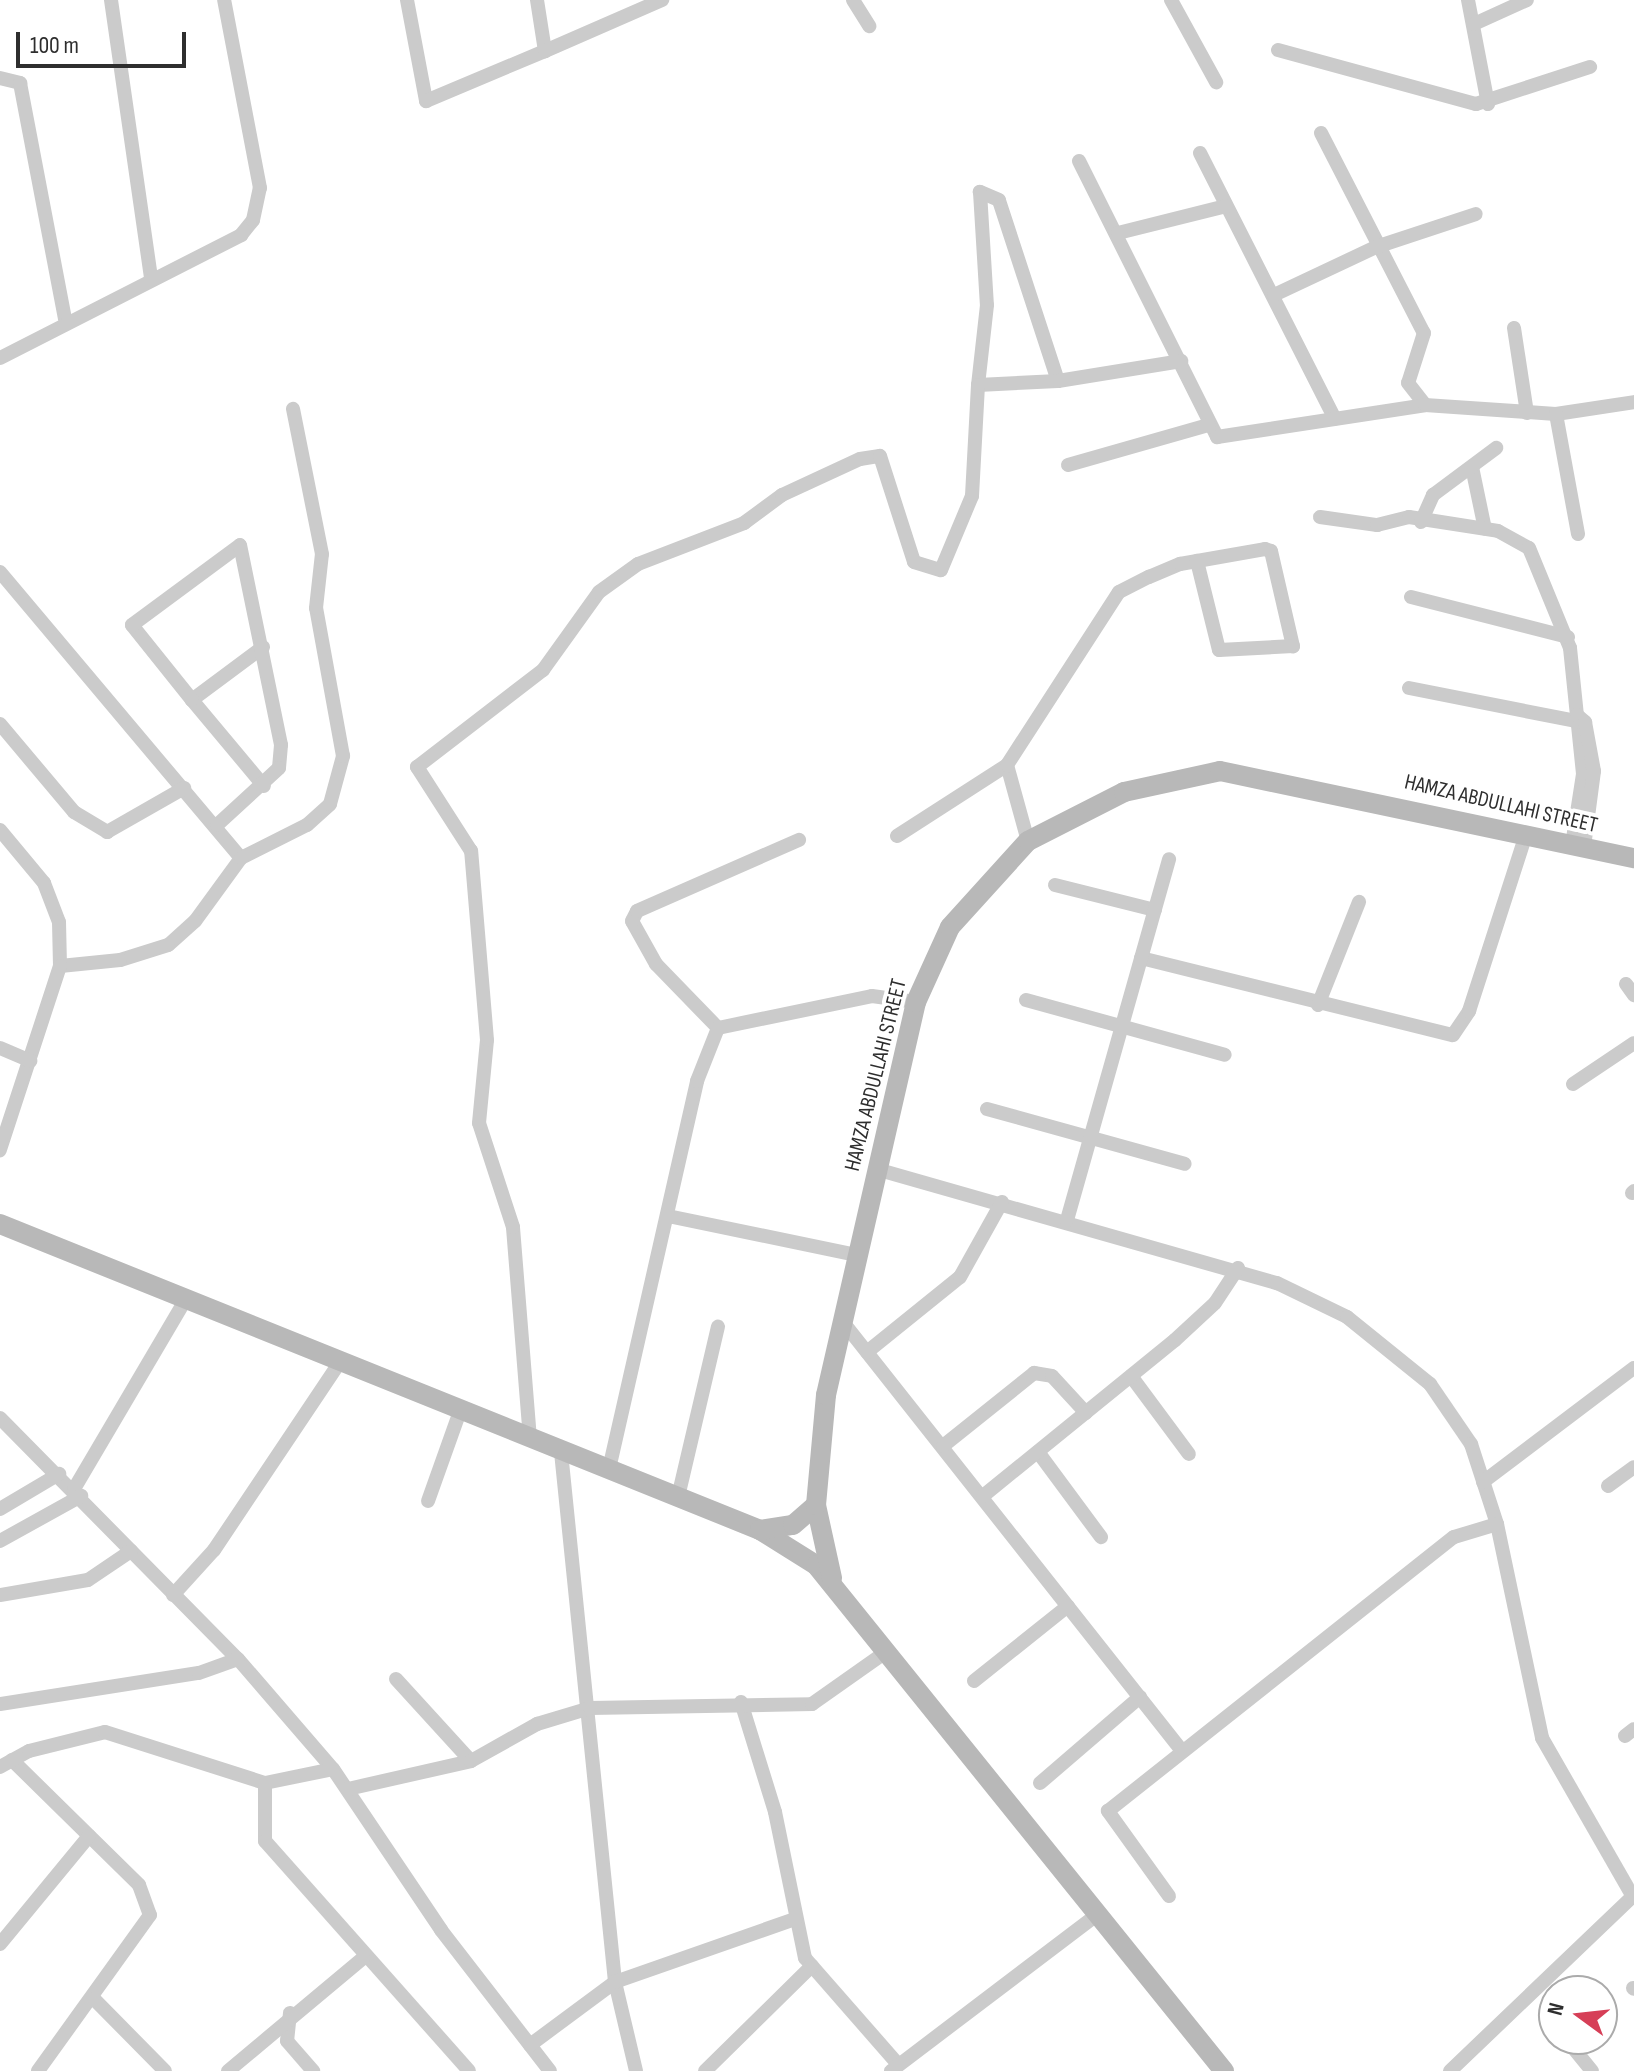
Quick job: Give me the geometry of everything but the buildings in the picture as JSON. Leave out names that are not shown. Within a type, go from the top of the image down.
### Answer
[{"type":"main road","name":"HAMZA ABDULLAHI STREET","points":[[832,1578],[822,1548],[816,1505],[826,1395],[916,1002],[950,927],[1028,841],[1124,792],[1220,771],[1634,858]]},
{"type":"main road","points":[[0,1224],[184,1302],[561,1452],[822,1548]]},
{"type":"main road","points":[[770,1529],[816,1505]]},
{"type":"main road","points":[[770,1529],[832,1578],[1224,2071]]},
{"type":"main road","points":[[801,1555],[822,1548]]},
{"type":"street","points":[[111,0],[151,278]]},
{"type":"street","points":[[0,358],[65,319],[241,235],[253,220],[260,188],[224,0]]},
{"type":"street","points":[[407,0],[426,101],[662,0]]},
{"type":"street","points":[[537,0],[545,51]]},
{"type":"street","points":[[853,0],[869,26]]},
{"type":"street","points":[[1171,0],[1216,82]]},
{"type":"street","points":[[1468,0],[1488,104]]},
{"type":"street","points":[[1474,24],[1527,0]]},
{"type":"street","points":[[1278,50],[1462,103],[1488,104],[1590,67]]},
{"type":"street","points":[[0,78],[20,83],[65,319]]},
{"type":"street","points":[[1321,133],[1376,247],[1424,333],[1408,383],[1425,405]]},
{"type":"street","points":[[1200,153],[1335,419]]},
{"type":"street","points":[[1079,161],[1181,361],[1208,425],[1226,438],[1425,405],[1556,414],[1634,402]]},
{"type":"street","points":[[530,1439],[513,1227],[479,1123],[487,1040],[471,851],[417,767],[543,670],[599,592],[638,564],[744,523],[782,495],[860,459],[880,456],[914,562],[941,570],[972,496],[978,385],[987,305],[980,192],[999,200],[1058,381]]},
{"type":"street","points":[[1118,233],[1226,206]]},
{"type":"street","points":[[1274,295],[1376,247],[1476,214]]},
{"type":"street","points":[[1514,328],[1527,413]]},
{"type":"street","points":[[978,385],[1058,381],[1181,361]]},
{"type":"street","points":[[60,966],[168,945],[204,911],[241,858],[307,825],[330,804],[343,756],[316,608],[323,574],[317,523],[293,409]]},
{"type":"street","points":[[1556,414],[1578,534]]},
{"type":"street","points":[[1068,465],[1208,425]]},
{"type":"street","points":[[1421,522],[1433,495],[1496,448]]},
{"type":"street","points":[[1472,467],[1485,529]]},
{"type":"street","points":[[1320,517],[1485,529],[1529,548],[1568,637],[1583,774],[1578,846]]},
{"type":"street","points":[[217,825],[264,786],[279,768],[281,745],[240,545],[132,625],[264,786]]},
{"type":"street","points":[[897,836],[1007,765],[1119,592],[1197,561],[1271,551],[1293,646],[1219,650],[1197,561]]},
{"type":"street","points":[[0,572],[217,825],[241,858]]},
{"type":"street","points":[[1411,597],[1568,637]]},
{"type":"street","points":[[192,700],[263,647]]},
{"type":"street","points":[[1409,688],[1578,718]]},
{"type":"street","points":[[0,724],[74,812],[98,829],[123,828],[184,788]]},
{"type":"street","points":[[1007,765],[1028,841]]},
{"type":"street","points":[[0,830],[44,883],[59,922],[60,966],[0,1150]]},
{"type":"street","points":[[1141,958],[1318,1005],[1453,1035],[1469,1011],[1526,835]]},
{"type":"street","points":[[718,1028],[656,964],[632,921],[637,911],[799,840]]},
{"type":"street","points":[[1067,1220],[1169,859]]},
{"type":"street","points":[[1055,885],[1155,910]]},
{"type":"street","points":[[1318,1005],[1359,902]]},
{"type":"street","points":[[718,1028],[872,996],[916,1002]]},
{"type":"street","points":[[1026,1000],[1225,1055]]},
{"type":"street","points":[[609,1469],[697,1081],[718,1028]]},
{"type":"street","points":[[1573,1084],[1634,1043]]},
{"type":"street","points":[[0,1048],[30,1061]]},
{"type":"street","points":[[987,1109],[1185,1164]]},
{"type":"street","points":[[876,1169],[1238,1268],[1347,1317],[1430,1384],[1471,1444],[1497,1524],[1542,1738],[1633,1896],[1450,2071]]},
{"type":"street","points":[[867,1352],[960,1277],[1002,1202]]},
{"type":"street","points":[[668,1216],[857,1255]]},
{"type":"street","points":[[983,1496],[1215,1303],[1238,1268]]},
{"type":"street","points":[[0,1541],[78,1493],[184,1302]]},
{"type":"street","points":[[843,1322],[1182,1751]]},
{"type":"street","points":[[678,1497],[718,1327]]},
{"type":"street","points":[[173,1595],[214,1550],[339,1363]]},
{"type":"street","points":[[1483,1482],[1634,1368]]},
{"type":"street","points":[[943,1446],[1034,1373],[1052,1376],[1086,1413]]},
{"type":"street","points":[[1131,1376],[1189,1454]]},
{"type":"street","points":[[428,1501],[460,1411]]},
{"type":"street","points":[[0,1418],[78,1493],[238,1659],[333,1769],[441,1930],[550,2071]]},
{"type":"street","points":[[561,1452],[590,1708],[615,1982],[636,2071]]},
{"type":"street","points":[[1038,1452],[1101,1537]]},
{"type":"street","points":[[1608,1486],[1634,1467]]},
{"type":"street","points":[[0,1509],[59,1474]]},
{"type":"street","points":[[1169,1896],[1107,1815],[1182,1751],[1454,1537],[1497,1524]]},
{"type":"street","points":[[0,1595],[88,1580],[131,1551]]},
{"type":"street","points":[[974,1681],[1068,1606]]},
{"type":"street","points":[[348,1789],[471,1761],[537,1724],[590,1708],[823,1701],[887,1651]]},
{"type":"street","points":[[0,1704],[199,1673],[238,1659]]},
{"type":"street","points":[[396,1679],[471,1761]]},
{"type":"street","points":[[1040,1783],[1140,1697]]},
{"type":"street","points":[[741,1702],[775,1812],[795,1919],[812,1966],[894,2067],[1098,1914]]},
{"type":"street","points":[[6,1763],[105,1732],[265,1783],[333,1769]]},
{"type":"street","points":[[6,1763],[139,1885],[150,1915],[94,1999],[38,2071]]},
{"type":"street","points":[[265,1783],[265,1841],[363,1958],[469,2071]]},
{"type":"street","points":[[0,1944],[89,1836]]},
{"type":"street","points":[[530,2045],[615,1982],[795,1919]]},
{"type":"street","points":[[228,2071],[290,2013],[363,1958]]},
{"type":"street","points":[[705,2071],[812,1966]]},
{"type":"street","points":[[94,1999],[165,2071]]},
{"type":"street","points":[[290,2013],[287,2041],[313,2071]]},
{"type":"street","points":[[255,2045],[287,2041]]},
{"type":"street","points":[[1579,2055],[1592,2071]]}]
